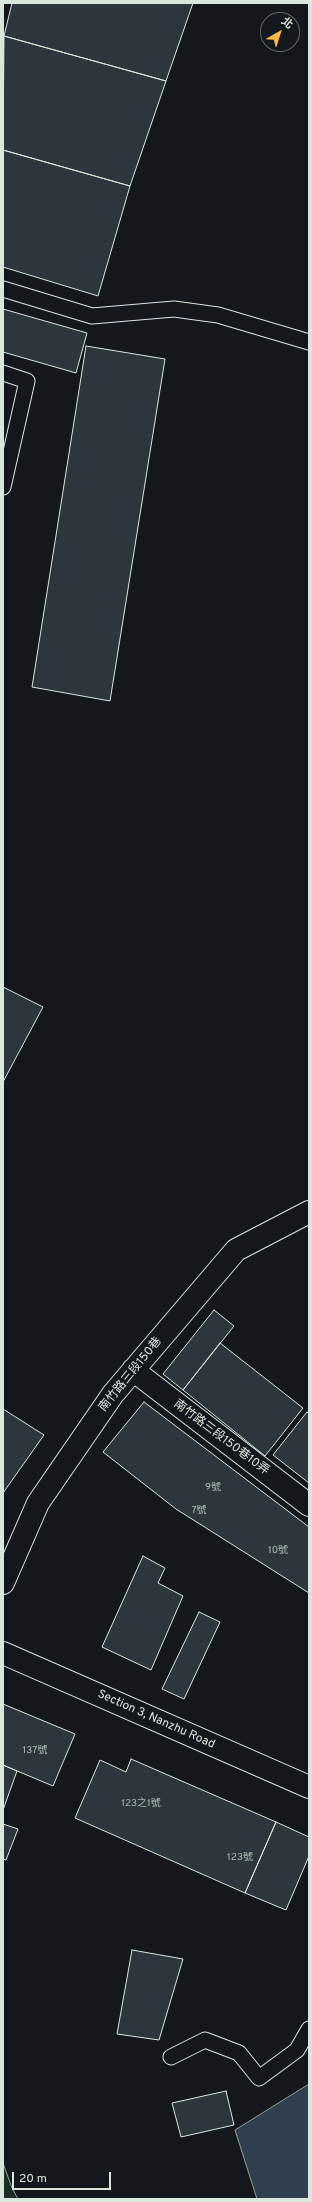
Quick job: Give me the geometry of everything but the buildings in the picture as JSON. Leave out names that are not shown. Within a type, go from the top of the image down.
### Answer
[{"type":"street","name":"南竹路三段150巷","points":[[3,1583],[38,1503],[113,1394],[236,1250],[309,1212]]},
{"type":"street","name":"南竹路三段150巷10弄","points":[[133,1370],[309,1505]]},
{"type":"street","name":"Section 3, Nanzhu Road","points":[[3,1653],[309,1787]]},
{"type":"lane","points":[[3,289],[92,316],[174,310],[218,315],[309,342]]},
{"type":"lane","points":[[3,373],[27,381],[3,487]]},
{"type":"lane","points":[[172,2057],[206,2040],[239,2053],[259,2078],[297,2050],[309,2029]]},
{"type":"green space","points":[[3,2163],[12,2188],[18,2199],[3,2199]]},
{"type":"water","points":[[309,2084],[309,2199],[257,2199],[235,2130]]}]
